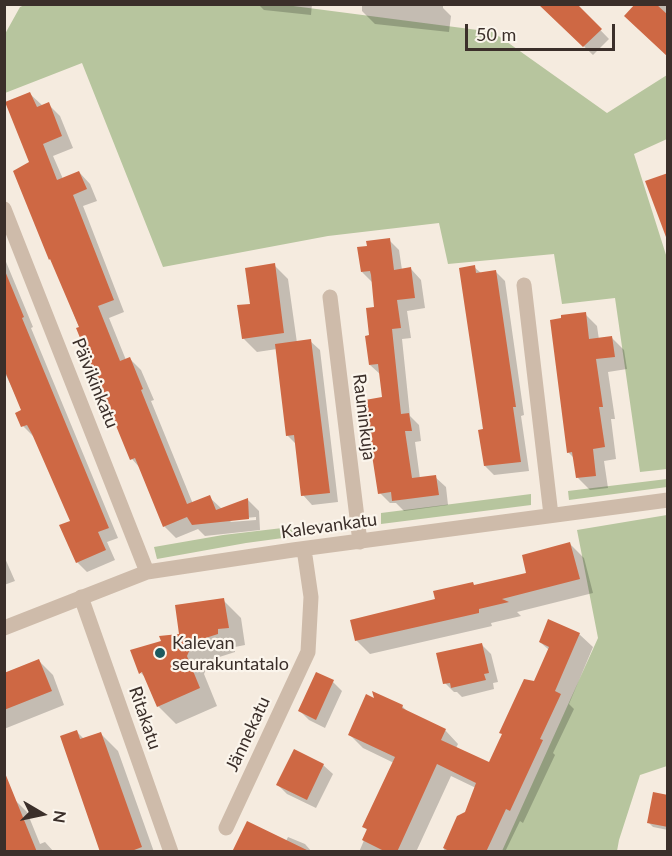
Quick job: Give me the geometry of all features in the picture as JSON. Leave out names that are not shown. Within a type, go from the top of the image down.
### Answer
[{"type":"street","name":"Päivikinkatu","points":[[4,209],[147,572]]},
{"type":"street","points":[[524,285],[551,515]]},
{"type":"street","name":"Rauninkuja","points":[[330,297],[360,542]]},
{"type":"street","name":"Kalevankatu","points":[[4,628],[147,572],[668,500]]},
{"type":"street","name":"Jännekatu","points":[[226,828],[308,652],[311,597],[304,549]]},
{"type":"street","name":"Ritakatu","points":[[81,597],[171,852]]},
{"type":"green space","points":[[27,4],[278,4],[493,32],[607,113],[667,75],[667,139],[634,154],[667,258],[667,469],[640,472],[615,298],[562,304],[554,254],[448,264],[439,223],[328,236],[163,267],[82,63],[5,93],[5,34],[20,7]]},
{"type":"green space","points":[[667,479],[667,487],[569,500],[568,491]]},
{"type":"green space","points":[[531,494],[531,505],[381,524],[381,513]]},
{"type":"green space","points":[[667,515],[667,766],[640,775],[617,851],[502,851],[598,638],[577,530]]},
{"type":"green space","points":[[342,521],[342,530],[246,543],[157,559],[154,547],[223,535]]},
{"type":"building","points":[[538,4],[577,4],[602,29],[583,47]]},
{"type":"building","points":[[635,4],[656,4],[668,15],[668,57],[624,16]]},
{"type":"building","points":[[30,92],[37,107],[49,102],[62,136],[43,144],[57,180],[79,171],[87,189],[73,195],[114,300],[98,306],[120,361],[130,357],[187,504],[210,495],[216,510],[248,498],[249,519],[192,525],[187,517],[163,527],[135,458],[130,460],[76,328],[79,327],[13,171],[29,162],[5,102]]},
{"type":"building","points":[[668,173],[668,237],[666,237],[645,181]]},
{"type":"building","points":[[390,238],[394,270],[411,267],[415,298],[397,300],[401,328],[392,329],[401,414],[409,413],[412,431],[405,431],[412,478],[436,475],[439,495],[392,501],[391,492],[378,494],[369,436],[365,400],[382,397],[378,364],[369,365],[365,336],[369,335],[366,308],[374,307],[371,275],[370,271],[361,272],[357,247],[367,246],[366,241]]},
{"type":"building","points":[[275,263],[284,333],[242,339],[237,305],[250,304],[245,268]]},
{"type":"building","points":[[475,265],[476,273],[496,270],[516,407],[513,407],[521,462],[484,466],[478,430],[483,429],[459,268]]},
{"type":"building","points":[[5,271],[24,317],[22,318],[109,528],[98,532],[106,550],[76,563],[59,525],[70,521],[32,434],[27,425],[21,427],[15,413],[21,410],[4,369]]},
{"type":"building","points":[[586,312],[589,339],[612,336],[615,357],[596,359],[603,407],[599,407],[605,447],[593,449],[596,476],[576,478],[572,452],[567,453],[550,320],[561,318],[561,315]]},
{"type":"building","points":[[311,339],[330,493],[301,496],[294,435],[286,436],[275,344]]},
{"type":"building","points":[[570,542],[580,579],[502,599],[509,602],[479,609],[479,613],[355,641],[350,620],[435,599],[433,591],[473,582],[474,585],[526,573],[522,555]]},
{"type":"building","name":"Kalevan seurakuntatalo","points":[[224,598],[229,628],[218,629],[218,634],[193,642],[187,656],[200,688],[157,707],[142,672],[139,674],[130,650],[161,641],[159,636],[179,634],[175,605]]},
{"type":"building","points":[[548,619],[580,633],[555,691],[561,694],[540,739],[543,740],[510,811],[506,809],[486,852],[451,852],[443,848],[457,816],[465,812],[476,783],[437,764],[397,852],[386,852],[362,840],[367,829],[362,827],[395,757],[348,735],[366,694],[374,698],[372,691],[403,705],[402,708],[446,729],[441,740],[489,762],[502,734],[499,733],[524,679],[534,681],[549,647],[539,642]]},
{"type":"building","points":[[482,643],[489,673],[484,674],[486,680],[451,688],[450,683],[443,684],[436,653]]},
{"type":"building","points":[[39,659],[52,691],[4,710],[4,673]]},
{"type":"building","points":[[316,672],[334,680],[316,720],[298,711]]},
{"type":"building","points":[[77,730],[80,739],[101,732],[142,847],[129,852],[100,852],[60,736]]},
{"type":"building","points":[[294,749],[324,764],[307,800],[276,785]]},
{"type":"building","points":[[5,773],[37,852],[4,852]]},
{"type":"building","points":[[653,792],[668,795],[668,827],[647,823]]},
{"type":"building","points":[[247,821],[311,852],[232,852]]},
{"type":"place","name":"Kalevan seurakuntatalo","points":[[160,653]]}]
